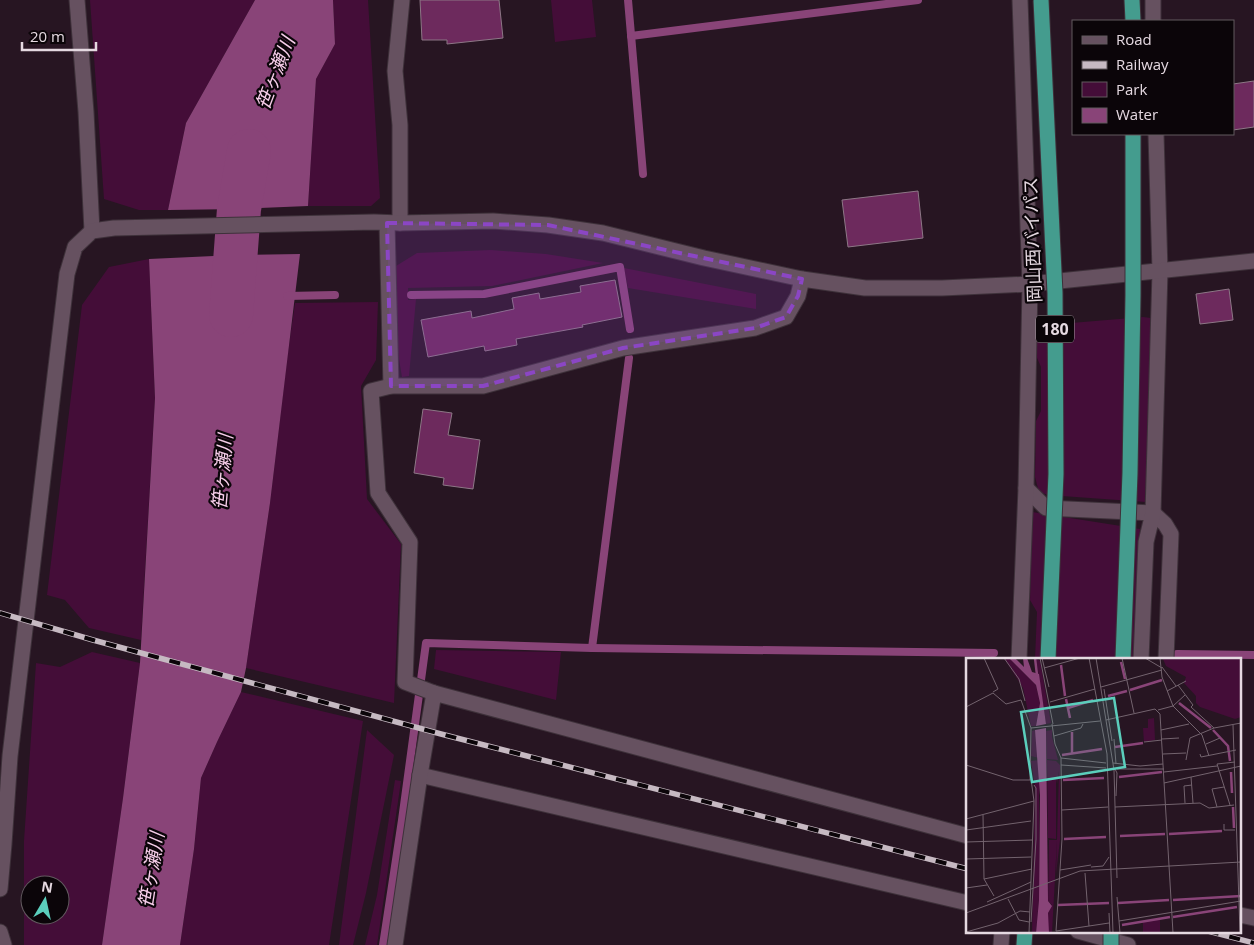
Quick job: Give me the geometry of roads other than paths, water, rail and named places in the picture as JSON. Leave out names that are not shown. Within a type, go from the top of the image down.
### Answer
[{"type":"highway","name":"岡山西バイパス","points":[[1040,0],[1055,302],[1056,474],[1048,658]]},
{"type":"highway","points":[[1132,0],[1133,20]]},
{"type":"highway","points":[[1123,658],[1130,473],[1133,135]]},
{"type":"highway","points":[[1024,945],[1025,932]]},
{"type":"highway","points":[[1111,932],[1111,945]]},
{"type":"street","points":[[391,386],[387,222],[400,126],[395,71],[402,0]]},
{"type":"street","points":[[1019,658],[1026,488],[1030,284],[1020,0]]},
{"type":"street","points":[[1153,0],[1153,20]]},
{"type":"street","points":[[77,2],[86,112],[92,231]]},
{"type":"street","points":[[1141,658],[1146,542],[1154,513],[1160,271],[1156,135]]},
{"type":"street","points":[[0,889],[10,756],[66,284],[75,248],[92,231],[114,228],[387,222],[493,221],[548,225],[604,234],[802,279],[865,288],[942,288],[1030,284],[1254,261]]},
{"type":"street","points":[[802,279],[798,296],[786,318],[755,328],[623,348],[483,386],[391,386],[371,391],[378,493],[410,542],[404,682],[431,692],[966,835]]},
{"type":"street","points":[[1026,488],[1046,508],[1154,513],[1165,524],[1171,534],[1166,658]]},
{"type":"street","points":[[395,945],[431,692]]},
{"type":"street","points":[[420,775],[966,902]]},
{"type":"street","points":[[0,932],[4,945]]},
{"type":"street","points":[[1001,945],[1002,932]]},
{"type":"street","points":[[1082,932],[1128,945]]},
{"type":"water","points":[[255,0],[333,0],[335,44],[316,79],[308,206],[168,210],[186,123]]},
{"type":"water","points":[[300,254],[270,503],[246,668],[241,692],[201,778],[194,849],[180,945],[102,945],[140,663],[155,398],[149,259]]},
{"type":"waterway","points":[[628,0],[643,174]]},
{"type":"waterway","points":[[631,36],[918,0]]},
{"type":"waterway","name":"笹ヶ瀬川","points":[[231,315],[239,209],[249,151]]},
{"type":"waterway","points":[[411,295],[484,294],[620,267],[630,329]]},
{"type":"waterway","points":[[287,296],[335,295]]},
{"type":"waterway","points":[[592,648],[629,358]]},
{"type":"waterway","points":[[383,945],[426,643],[592,648],[994,653]]},
{"type":"waterway","points":[[1177,654],[1254,655]]},
{"type":"railway","points":[[0,613],[441,734],[966,868]]},
{"type":"railway","points":[[1212,932],[1254,943]]}]
